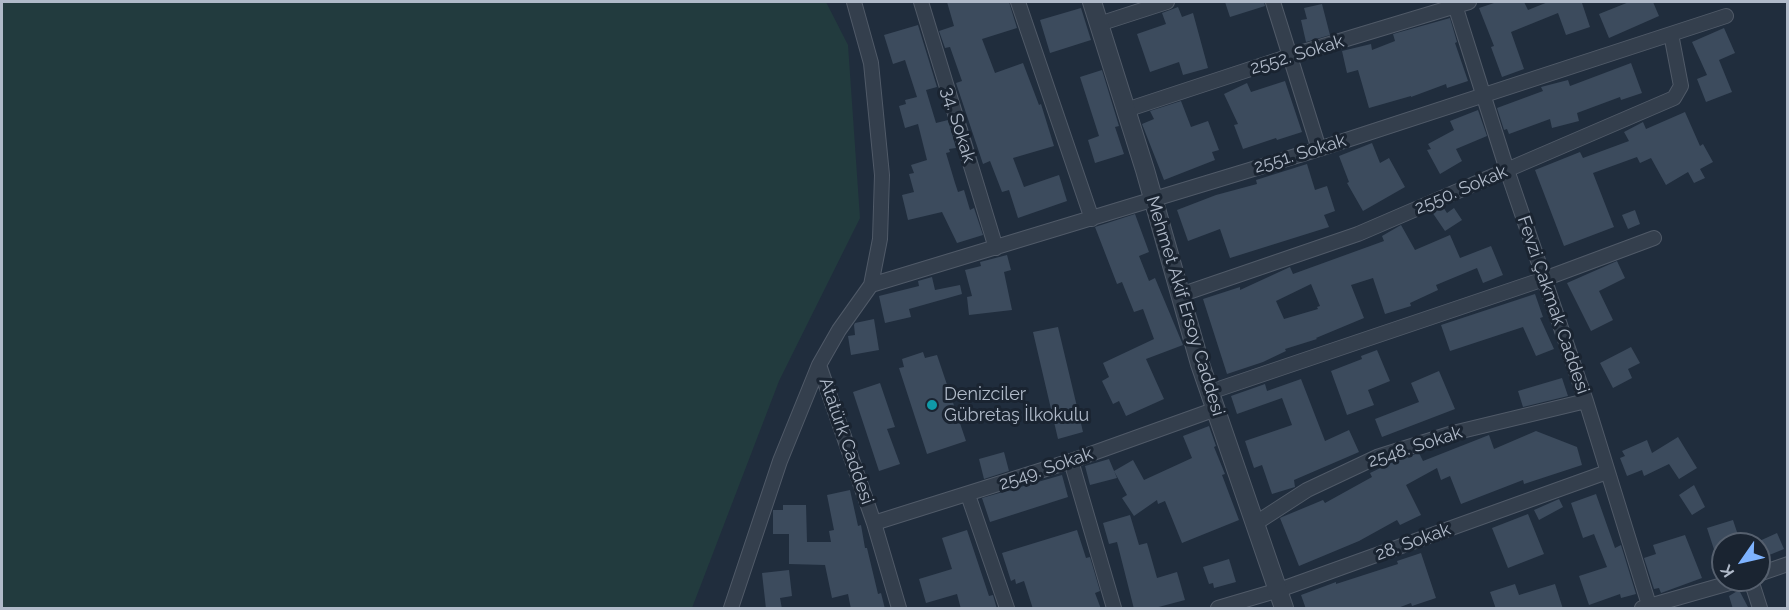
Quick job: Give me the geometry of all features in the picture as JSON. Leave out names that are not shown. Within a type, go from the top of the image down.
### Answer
[{"type":"street","name":"Atatürk Caddesi","points":[[854,2],[871,63],[882,175],[880,239],[871,285],[839,330],[819,365],[874,523],[899,609]]},
{"type":"street","name":"34. Sokak","points":[[921,2],[996,248]]},
{"type":"street","points":[[1018,2],[1092,219]]},
{"type":"street","name":"Mehmet Akif Ersoy Caddesi","points":[[1092,2],[1154,200],[1180,295],[1213,401],[1284,609]]},
{"type":"street","points":[[1099,24],[1167,2]]},
{"type":"street","points":[[1274,2],[1319,149]]},
{"type":"street","name":"2552. Sokak","points":[[1126,110],[1455,4],[1469,2]]},
{"type":"street","name":"Fevzi Çakmak Caddesi","points":[[1455,4],[1507,170],[1586,401],[1647,608]]},
{"type":"street","name":"2551. Sokak","points":[[871,285],[1319,149],[1726,16]]},
{"type":"street","name":"2550. Sokak","points":[[1180,295],[1358,234],[1674,98],[1681,86],[1671,34]]},
{"type":"street","name":"2549. Sokak","points":[[874,523],[1071,461],[1213,401],[1654,238]]},
{"type":"street","points":[[731,609],[780,461],[819,365]]},
{"type":"street","name":"2548. Sokak","points":[[1256,523],[1307,490],[1377,457],[1453,433],[1586,401]]},
{"type":"street","points":[[1071,461],[1114,609]]},
{"type":"street","name":"28. Sokak","points":[[1218,609],[1279,590],[1607,472]]},
{"type":"street","points":[[968,495],[1006,609]]},
{"type":"street","points":[[1771,570],[1788,564]]},
{"type":"street","points":[[1647,608],[1711,589]]},
{"type":"street","points":[[1755,592],[1760,609]]},
{"type":"green space","points":[[2,2],[826,2],[848,45],[860,218],[779,381],[692,608],[2,608]]},
{"type":"building","points":[[947,2],[1009,2],[1017,28],[982,39],[995,73],[1023,63],[1039,105],[1041,104],[1054,146],[1013,158],[1024,187],[1059,175],[1067,201],[1018,218],[1009,190],[1002,192],[990,161],[983,164],[956,83],[962,81],[950,47],[945,48],[939,31],[954,26]]},
{"type":"building","points":[[1225,2],[1264,2],[1265,6],[1230,17]]},
{"type":"building","points":[[1497,2],[1524,2],[1528,10],[1548,2],[1584,2],[1582,3],[1590,27],[1566,35],[1558,13],[1511,32],[1524,69],[1502,77],[1491,47],[1494,46],[1479,8]]},
{"type":"building","points":[[1629,2],[1653,2],[1659,16],[1609,38],[1599,14]]},
{"type":"building","points":[[1322,4],[1330,35],[1306,42],[1301,20],[1307,19],[1304,8]]},
{"type":"building","points":[[1178,7],[1182,17],[1193,13],[1208,68],[1183,75],[1179,62],[1150,72],[1137,34],[1166,24],[1162,13]]},
{"type":"building","points":[[1081,8],[1091,40],[1050,53],[1040,20]]},
{"type":"building","points":[[1450,18],[1457,42],[1455,43],[1468,81],[1447,88],[1446,84],[1411,97],[1369,108],[1358,70],[1347,73],[1342,51],[1371,44],[1372,50],[1395,41],[1393,34]]},
{"type":"building","points":[[918,25],[937,87],[926,90],[936,123],[948,120],[956,148],[949,149],[950,152],[946,153],[955,183],[958,192],[964,190],[970,210],[974,208],[983,235],[957,243],[942,212],[908,220],[902,195],[914,192],[909,174],[914,173],[911,165],[927,160],[918,124],[905,128],[899,106],[906,104],[905,100],[917,97],[905,60],[893,64],[884,35]]},
{"type":"building","points":[[1724,28],[1735,53],[1719,60],[1732,92],[1706,102],[1697,79],[1707,75],[1692,42]]},
{"type":"building","points":[[1631,63],[1642,93],[1621,100],[1620,97],[1577,113],[1579,121],[1552,128],[1550,119],[1509,134],[1507,129],[1504,130],[1497,108],[1543,91],[1541,87],[1568,80],[1570,86]]},
{"type":"building","points":[[1102,70],[1119,126],[1115,127],[1124,154],[1095,163],[1088,140],[1099,136],[1080,77]]},
{"type":"building","points":[[1285,81],[1302,132],[1243,149],[1234,125],[1238,124],[1224,94],[1247,83],[1251,92]]},
{"type":"building","points":[[1181,101],[1191,127],[1208,121],[1219,150],[1212,152],[1215,160],[1164,180],[1142,124],[1154,119],[1150,111]]},
{"type":"building","points":[[1478,110],[1487,136],[1456,149],[1462,161],[1440,174],[1427,150],[1431,149],[1428,144],[1454,130],[1450,121]]},
{"type":"building","points":[[1685,112],[1700,146],[1703,144],[1713,162],[1700,169],[1705,178],[1694,183],[1688,172],[1666,185],[1651,158],[1640,163],[1637,157],[1593,173],[1614,227],[1564,246],[1535,170],[1580,152],[1583,158],[1629,141],[1624,132],[1643,122],[1646,129]]},
{"type":"building","points":[[1372,143],[1380,163],[1389,158],[1405,187],[1363,211],[1347,183],[1349,182],[1339,156]]},
{"type":"building","points":[[1307,164],[1315,190],[1327,186],[1335,211],[1324,215],[1329,227],[1230,258],[1220,229],[1188,241],[1177,210],[1216,195],[1257,184],[1256,180]]},
{"type":"building","points":[[1443,207],[1447,213],[1454,208],[1462,220],[1445,231],[1432,212]]},
{"type":"building","points":[[1635,210],[1640,224],[1628,229],[1622,215]]},
{"type":"building","points":[[1135,214],[1149,252],[1139,256],[1149,281],[1155,278],[1183,345],[1146,359],[1164,399],[1126,416],[1119,401],[1113,404],[1102,381],[1109,377],[1103,363],[1154,339],[1143,309],[1134,312],[1122,282],[1117,284],[1095,227]]},
{"type":"building","points":[[1401,225],[1415,250],[1450,235],[1460,258],[1491,246],[1503,275],[1483,283],[1477,268],[1436,285],[1438,290],[1410,303],[1411,306],[1385,314],[1373,278],[1351,285],[1364,318],[1317,339],[1285,349],[1286,351],[1263,362],[1227,374],[1203,299],[1240,287],[1240,290],[1290,267],[1293,274],[1384,241],[1382,236]],"holes":[[[1311,284],[1320,306],[1317,307],[1318,309],[1284,319],[1276,301]]]},
{"type":"building","points":[[1007,255],[1011,270],[1004,272],[1012,310],[969,315],[967,297],[972,296],[965,270],[981,266],[980,262]]},
{"type":"building","points":[[1617,261],[1625,278],[1599,291],[1613,320],[1591,331],[1567,283]]},
{"type":"building","points":[[932,277],[935,290],[960,285],[962,294],[909,309],[911,317],[885,323],[879,296],[919,286],[918,281]]},
{"type":"building","points":[[1535,294],[1543,317],[1540,318],[1554,349],[1536,356],[1523,327],[1450,351],[1441,325]]},
{"type":"building","points":[[874,319],[879,350],[851,355],[848,336],[855,335],[855,323]]},
{"type":"building","points":[[1058,327],[1083,432],[1058,439],[1033,332]]},
{"type":"building","points":[[1631,347],[1640,363],[1628,369],[1632,378],[1613,388],[1600,363]]},
{"type":"building","points":[[1377,350],[1390,381],[1368,390],[1374,405],[1347,415],[1331,371],[1362,359],[1361,356]]},
{"type":"building","name":"Denizciler Gübretaş İlkokulu","points":[[923,352],[925,358],[937,355],[966,441],[927,454],[899,368],[904,367],[902,359]]},
{"type":"building","points":[[1439,371],[1455,409],[1382,437],[1375,419],[1419,402],[1411,383]]},
{"type":"building","points":[[1562,378],[1568,396],[1523,407],[1518,391]]},
{"type":"building","points":[[1301,379],[1325,441],[1349,430],[1359,452],[1294,480],[1295,487],[1272,494],[1262,465],[1254,468],[1245,441],[1292,425],[1282,398],[1237,414],[1231,396],[1265,384],[1267,391]]},
{"type":"building","points":[[880,383],[895,427],[887,429],[900,464],[879,471],[853,392]]},
{"type":"building","points":[[1209,426],[1216,446],[1214,447],[1225,474],[1222,475],[1239,520],[1182,543],[1165,501],[1158,504],[1157,500],[1134,516],[1122,498],[1127,495],[1114,471],[1133,460],[1144,480],[1192,458],[1183,436]]},
{"type":"building","points":[[1536,431],[1577,447],[1582,465],[1524,484],[1523,480],[1461,504],[1450,476],[1441,480],[1437,468],[1406,485],[1421,515],[1400,525],[1397,520],[1359,541],[1299,566],[1280,518],[1323,500],[1325,503],[1372,477],[1370,473],[1397,460],[1419,453],[1423,461],[1489,435],[1494,449]]},
{"type":"building","points":[[1678,437],[1697,468],[1679,479],[1669,464],[1644,476],[1642,470],[1627,476],[1620,458],[1625,456],[1622,451],[1647,440],[1652,453]]},
{"type":"building","points":[[1004,452],[1009,471],[984,479],[979,459]]},
{"type":"building","points":[[1109,459],[1117,478],[1090,485],[1085,466]]},
{"type":"building","points":[[1062,475],[1068,497],[990,522],[982,498]]},
{"type":"building","points":[[1694,485],[1705,507],[1692,515],[1679,495]]},
{"type":"building","points":[[850,490],[878,594],[881,593],[885,609],[851,609],[848,594],[832,598],[825,565],[789,564],[789,534],[773,534],[773,510],[783,510],[783,505],[806,505],[807,542],[831,542],[829,531],[834,530],[827,495]]},
{"type":"building","points":[[1596,494],[1615,548],[1621,545],[1636,594],[1621,598],[1620,594],[1589,605],[1579,576],[1607,567],[1594,534],[1583,538],[1571,503]]},
{"type":"building","points":[[1559,499],[1563,507],[1539,520],[1534,510]]},
{"type":"building","points":[[1528,514],[1544,554],[1508,568],[1492,528]]},
{"type":"building","points":[[1130,515],[1139,545],[1147,543],[1157,578],[1177,572],[1185,600],[1151,609],[1134,609],[1117,542],[1109,544],[1103,523]]},
{"type":"building","points":[[1733,520],[1737,532],[1711,532],[1711,540],[1707,528]]},
{"type":"building","points":[[967,530],[989,596],[993,595],[997,609],[961,609],[957,594],[926,603],[919,579],[952,569],[942,538]]},
{"type":"building","points":[[1077,530],[1086,558],[1090,557],[1100,591],[1095,593],[1101,609],[1033,609],[1024,581],[1016,584],[1015,579],[1011,581],[1002,553]]},
{"type":"building","points":[[1777,533],[1784,549],[1771,554],[1771,536]]},
{"type":"building","points":[[1685,535],[1702,578],[1661,593],[1659,588],[1654,589],[1644,558],[1656,554],[1653,545]]},
{"type":"building","points":[[1421,553],[1436,598],[1395,609],[1306,609],[1301,595],[1398,564],[1397,561]]},
{"type":"building","points":[[1229,559],[1236,582],[1214,588],[1213,583],[1209,584],[1203,567]]},
{"type":"building","points":[[789,570],[792,596],[780,598],[782,609],[766,609],[762,573]]},
{"type":"building","points":[[1515,584],[1519,595],[1555,584],[1563,609],[1496,609],[1490,592]]},
{"type":"building","points":[[1740,592],[1749,609],[1733,609],[1729,596]]},
{"type":"place","name":"Denizciler Gübretaş İlkokulu","points":[[932,405]]}]
